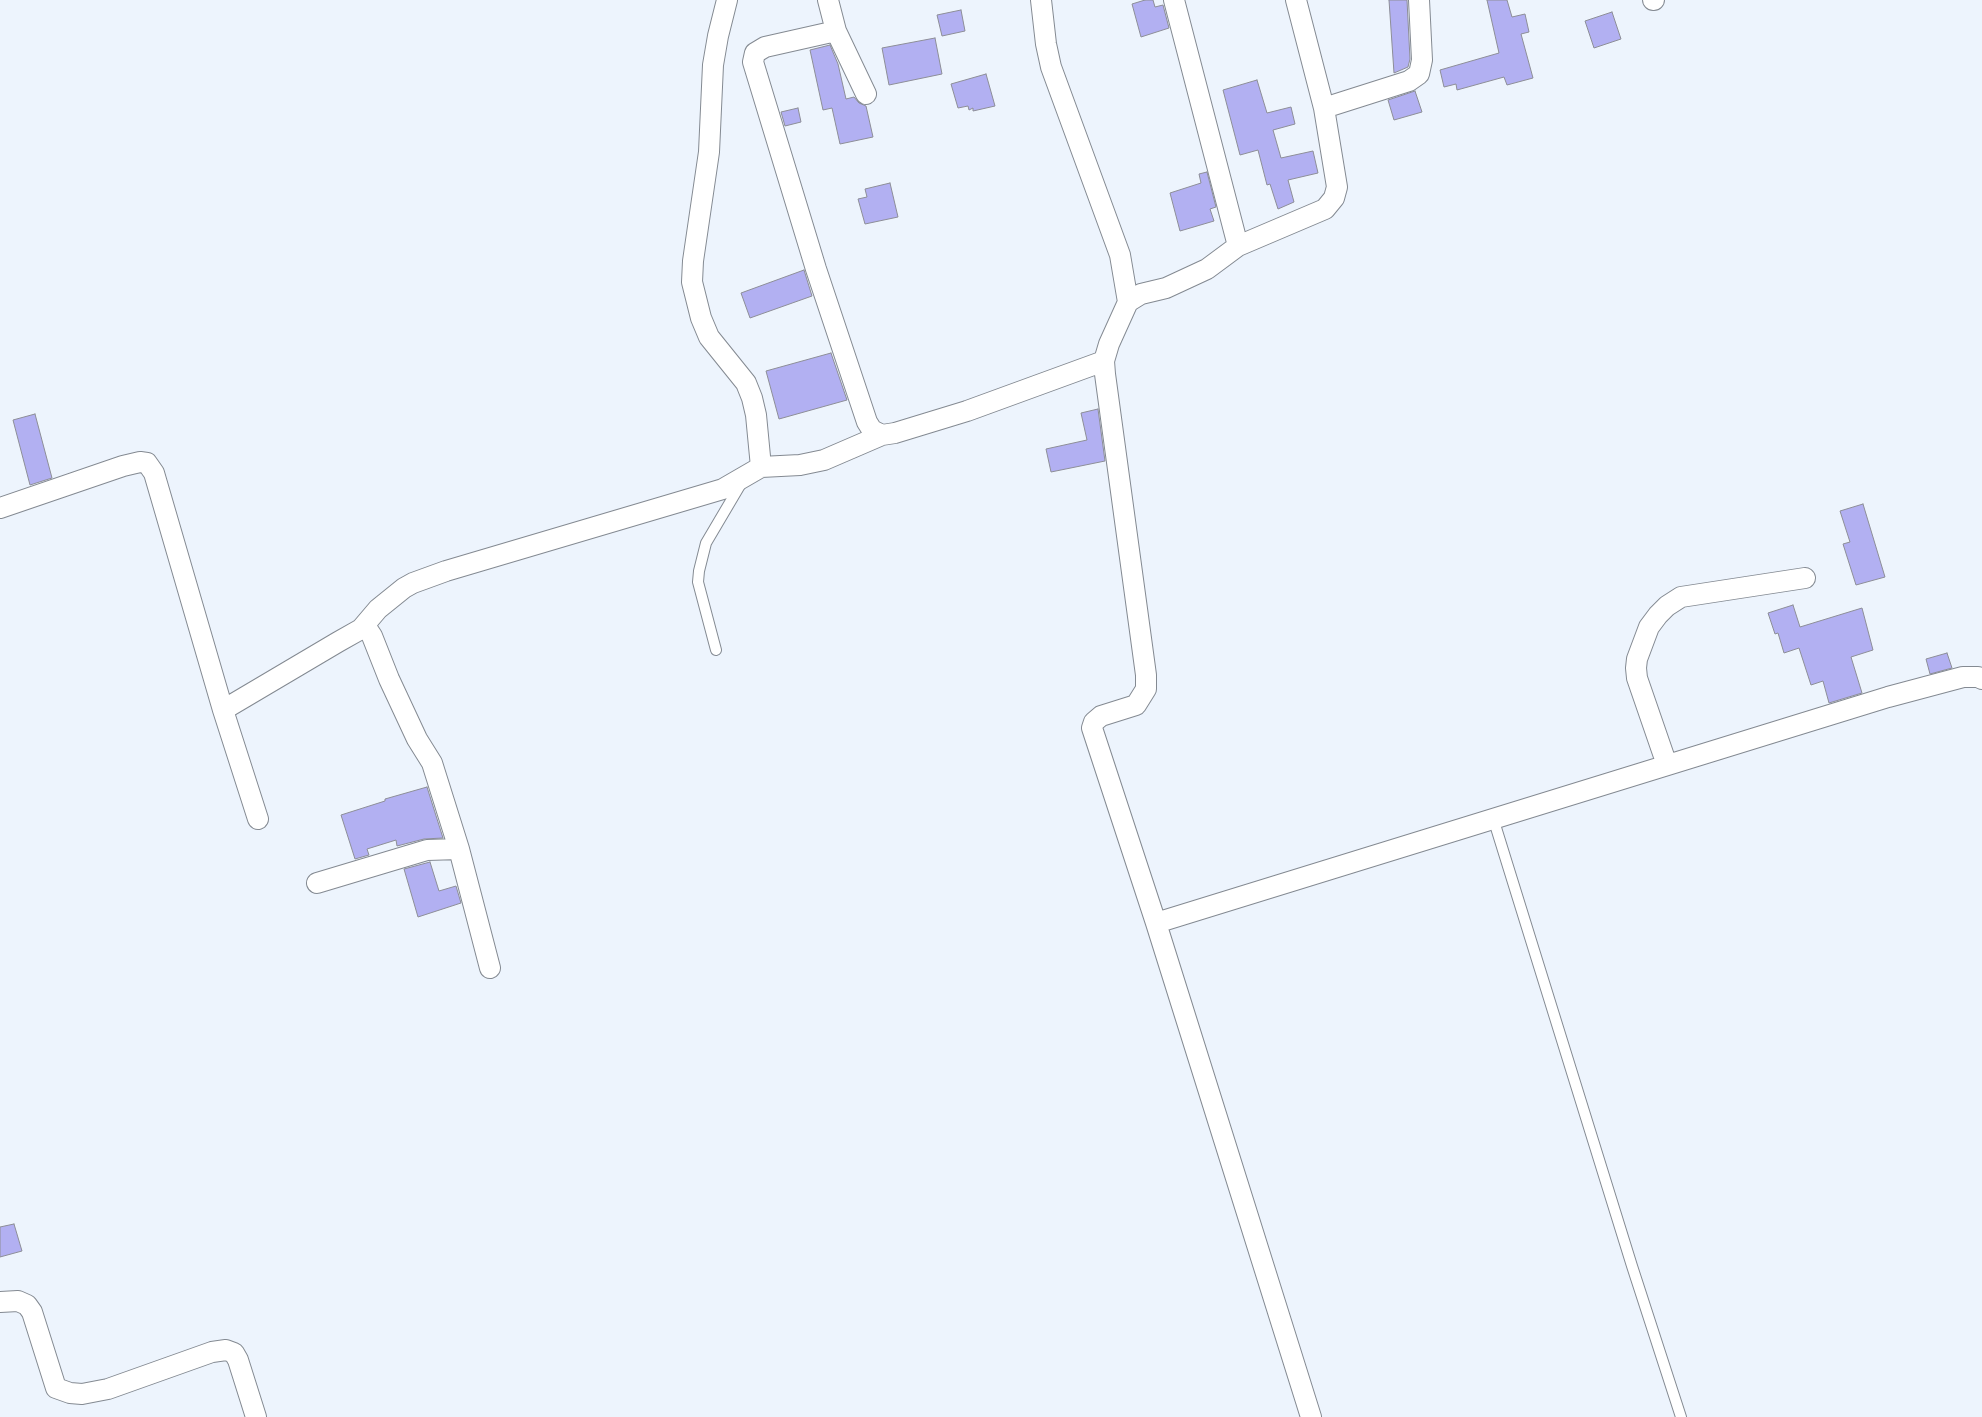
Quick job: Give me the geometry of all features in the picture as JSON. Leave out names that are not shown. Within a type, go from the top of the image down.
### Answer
[{"type":"street","points":[[727,0],[713,65],[709,152],[693,261],[692,282],[701,318],[709,337],[746,383],[752,398],[756,415],[753,472]]},
{"type":"street","points":[[828,0],[836,30],[866,94]]},
{"type":"street","points":[[1041,0],[1046,44],[1051,67],[1120,255],[1128,302],[1109,344],[1104,361],[1145,665],[1146,689],[1136,705],[1101,716],[1094,722],[1092,728],[1156,923],[1311,1417]]},
{"type":"street","points":[[1174,0],[1238,246]]},
{"type":"street","points":[[1128,302],[1141,294],[1166,288],[1207,269],[1238,246],[1325,209],[1334,198],[1337,187],[1324,108],[1296,0]]},
{"type":"street","points":[[1324,108],[1409,81],[1419,74],[1422,60],[1419,0]]},
{"type":"street","points":[[836,30],[765,47],[755,53],[753,62],[816,269],[867,422],[872,430],[882,435]]},
{"type":"street","points":[[223,710],[361,629],[378,609],[413,583],[446,571],[722,488],[753,472],[813,463],[882,435],[895,433],[967,411],[1104,361]]},
{"type":"street","points":[[0,508],[123,466],[140,462],[147,463],[154,472],[223,710],[258,819]]},
{"type":"street","points":[[1667,765],[1637,678],[1637,659],[1649,627],[1667,606],[1681,597],[1805,578]]},
{"type":"street","points":[[361,629],[368,630],[372,636],[389,679],[417,739],[432,763],[459,850],[490,968]]},
{"type":"street","points":[[1156,923],[1946,680],[1963,677],[1978,677],[1982,679]]},
{"type":"street","points":[[317,883],[427,850],[459,850]]},
{"type":"street","points":[[0,1302],[18,1301],[27,1305],[32,1312],[56,1388],[70,1393],[82,1394],[108,1389],[212,1352],[226,1350],[234,1353],[238,1360],[256,1417]]},
{"type":"lane","points":[[716,650],[698,582],[699,571],[706,543],[753,472]]},
{"type":"lane","points":[[1493,818],[1626,1247],[1681,1417]]},
{"type":"building","points":[[1153,0],[1155,7],[1163,5],[1169,28],[1141,37],[1132,4]]},
{"type":"building","points":[[1389,0],[1407,0],[1410,59],[1408,67],[1394,73]]},
{"type":"building","points":[[1487,0],[1507,0],[1512,17],[1525,14],[1529,32],[1521,34],[1533,78],[1507,85],[1504,77],[1457,90],[1456,84],[1444,87],[1440,70],[1499,53]]},
{"type":"building","points":[[961,10],[965,31],[942,36],[937,15]]},
{"type":"building","points":[[1612,12],[1621,39],[1594,48],[1585,21]]},
{"type":"building","points":[[935,38],[942,74],[889,85],[882,48]]},
{"type":"building","points":[[830,45],[838,64],[846,99],[854,97],[859,103],[866,106],[873,137],[840,144],[832,108],[823,110],[810,50]]},
{"type":"building","points":[[986,74],[995,106],[973,111],[973,108],[969,110],[968,106],[958,108],[951,84]]},
{"type":"building","points":[[1257,80],[1267,113],[1291,107],[1295,124],[1273,130],[1281,158],[1313,151],[1318,173],[1288,180],[1294,202],[1278,209],[1270,184],[1267,185],[1258,150],[1240,155],[1223,90]]},
{"type":"building","points":[[1415,91],[1422,112],[1394,120],[1388,100]]},
{"type":"building","points":[[798,108],[801,122],[785,126],[781,112]]},
{"type":"building","points":[[1207,172],[1216,207],[1210,209],[1214,221],[1180,231],[1170,193],[1201,183],[1199,174]]},
{"type":"building","points":[[890,183],[898,217],[865,224],[858,199],[867,197],[865,189]]},
{"type":"building","points":[[804,270],[812,296],[750,318],[741,293]]},
{"type":"building","points":[[831,353],[847,400],[779,419],[766,371]]},
{"type":"building","points":[[1098,409],[1105,461],[1051,472],[1046,449],[1087,440],[1081,413]]},
{"type":"building","points":[[35,414],[52,478],[30,485],[13,420]]},
{"type":"building","points":[[1863,504],[1885,577],[1856,585],[1843,544],[1850,542],[1840,511]]},
{"type":"building","points":[[1793,605],[1800,627],[1862,608],[1873,650],[1851,657],[1862,693],[1829,703],[1823,681],[1811,685],[1799,648],[1784,653],[1778,633],[1775,634],[1768,613]]},
{"type":"building","points":[[1947,653],[1952,668],[1930,674],[1926,659]]},
{"type":"building","points":[[427,787],[443,838],[424,839],[397,846],[396,840],[367,849],[369,855],[355,859],[341,815],[385,801],[385,799]]},
{"type":"building","points":[[430,862],[439,891],[456,886],[461,903],[418,917],[404,869]]},
{"type":"building","points":[[14,1224],[22,1251],[0,1257],[0,1227]]}]
